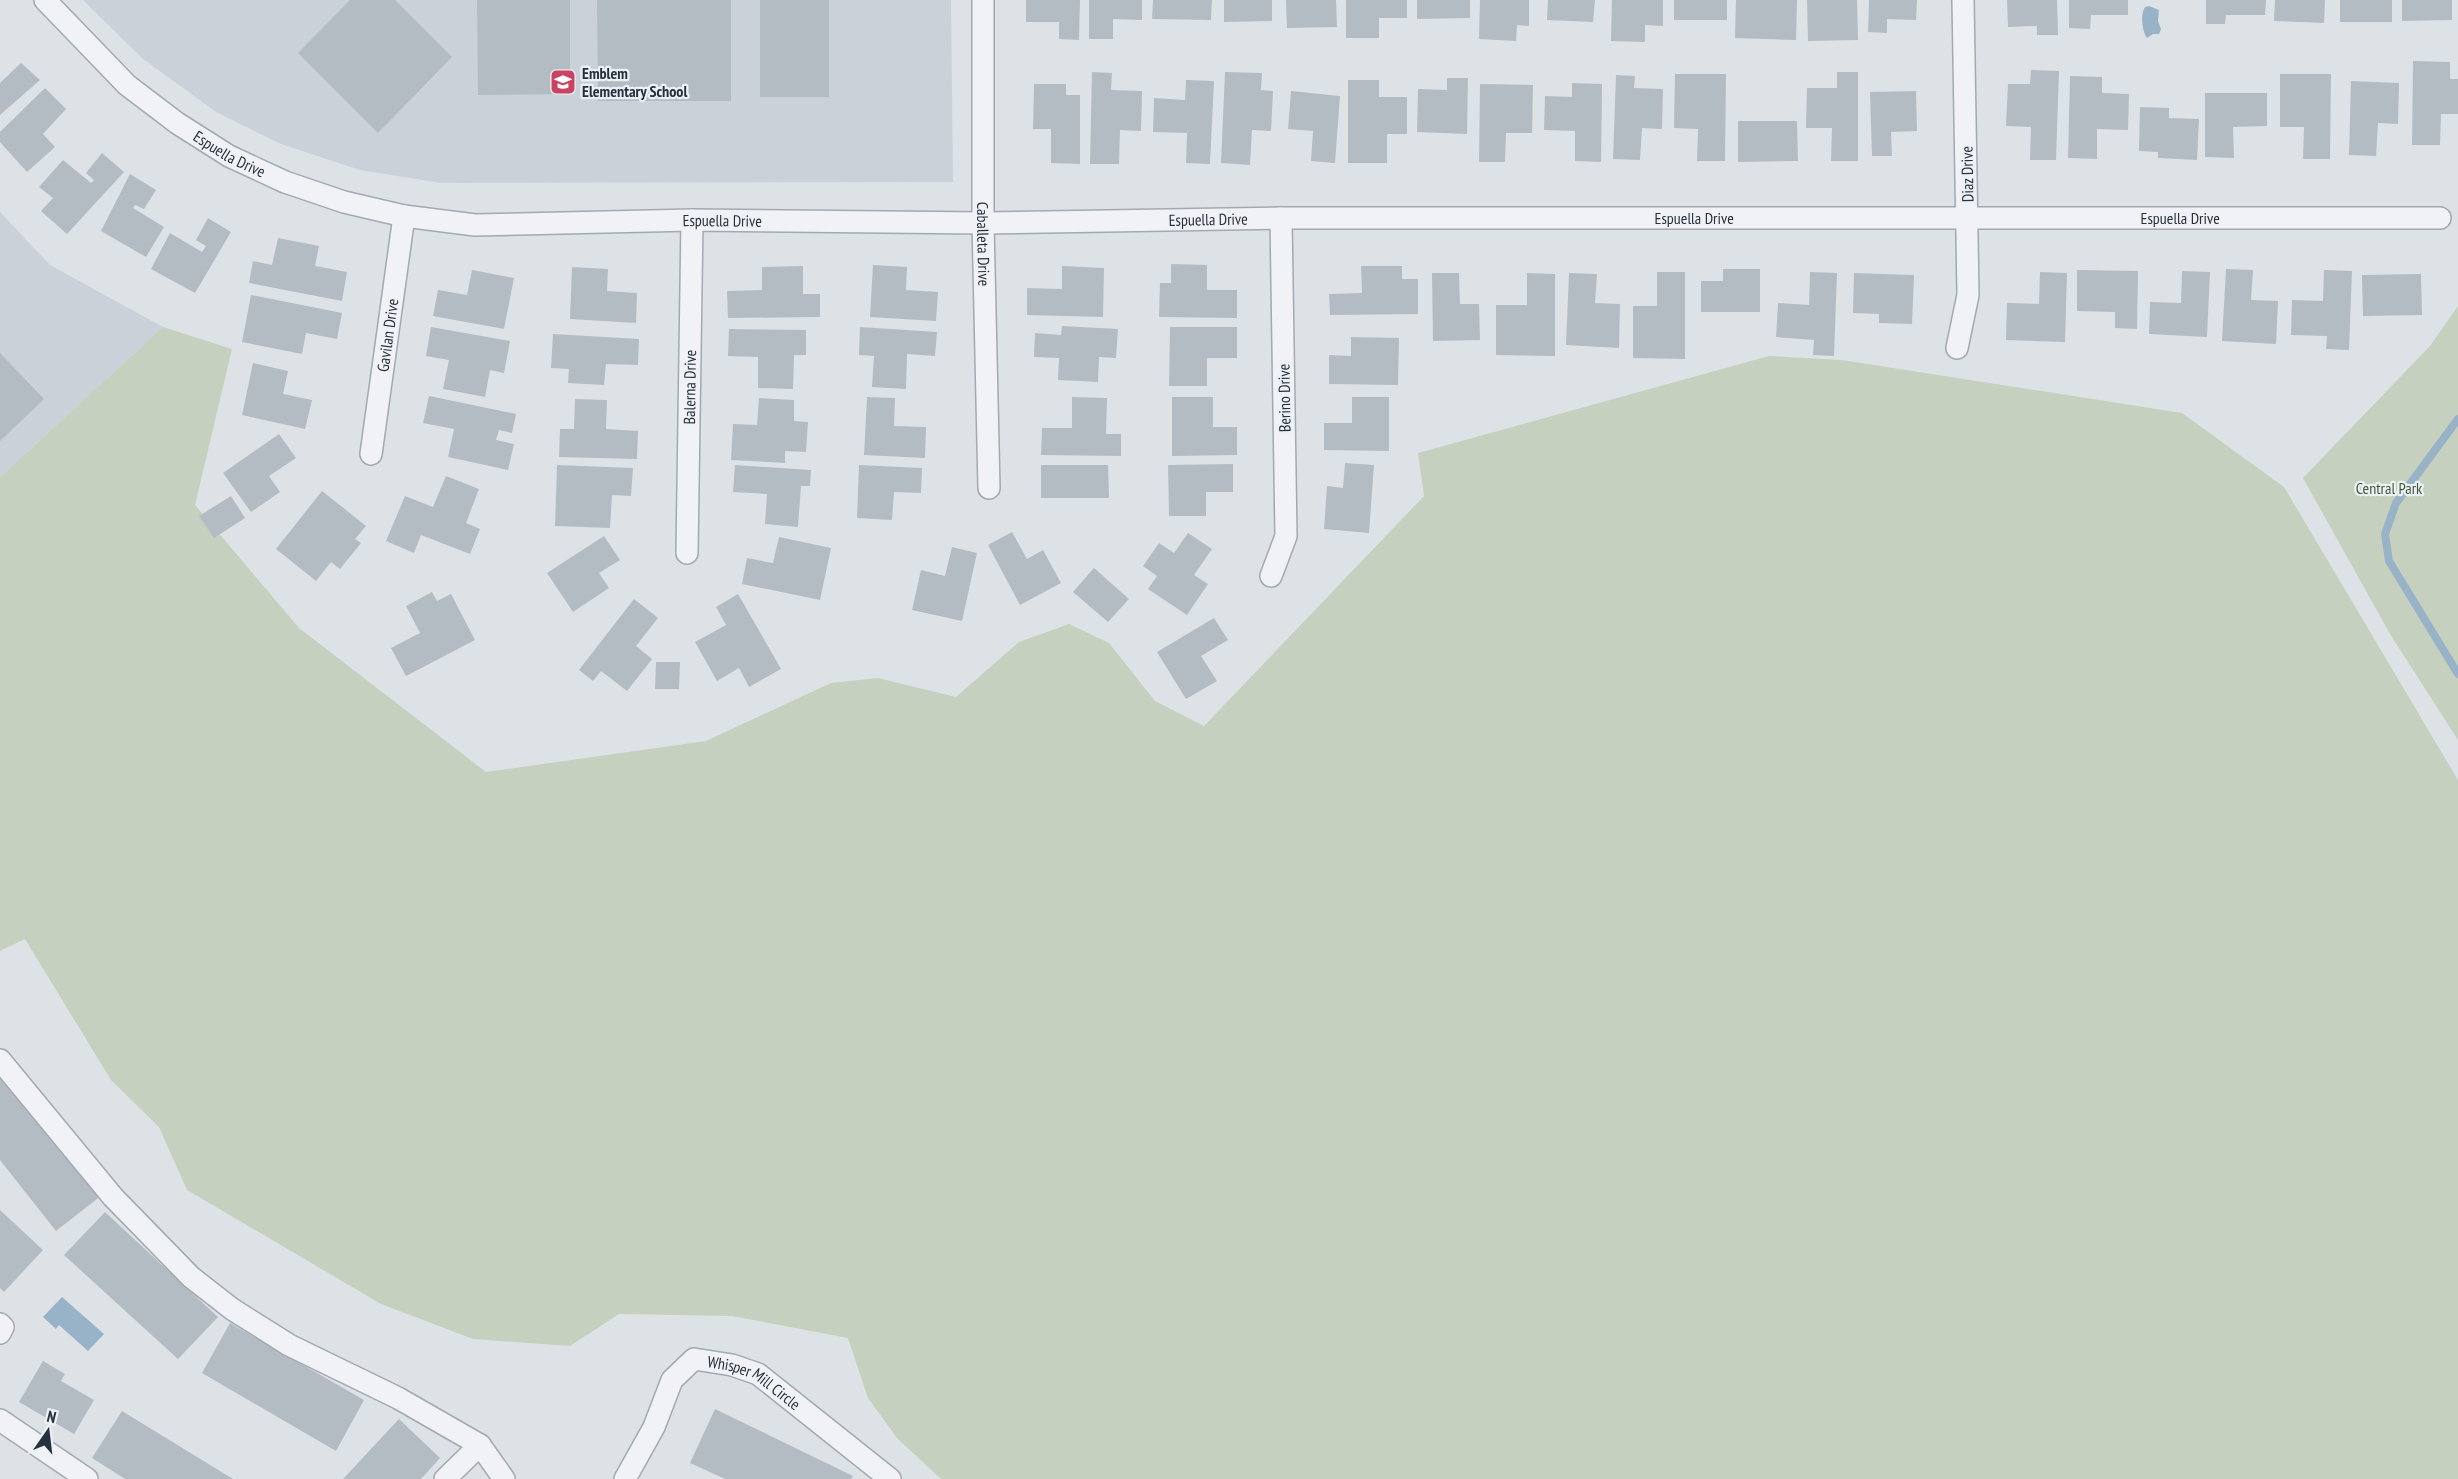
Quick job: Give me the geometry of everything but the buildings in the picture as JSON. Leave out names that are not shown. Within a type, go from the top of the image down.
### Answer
[{"type":"street","name":"Espuella Drive","points":[[45,0],[127,85],[177,123],[229,156],[285,182],[344,202],[404,216],[475,225],[692,220],[983,223],[1281,218],[2440,218]]},
{"type":"street","name":"Caballeta Drive","points":[[983,0],[983,223],[989,488]]},
{"type":"street","name":"Diaz Drive","points":[[1957,348],[1968,296],[1963,0]]},
{"type":"street","name":"Gavilan Drive","points":[[371,454],[404,216]]},
{"type":"street","name":"Berino Drive","points":[[1271,576],[1286,536],[1281,218]]},
{"type":"street","name":"Balerna Drive","points":[[687,553],[692,220]]},
{"type":"street","points":[[0,1060],[112,1197],[191,1277],[224,1303],[289,1345],[398,1398],[480,1445],[504,1479]]},
{"type":"street","points":[[0,1324],[3,1328],[0,1333]]},
{"type":"street","name":"Whisper Mill Circle","points":[[625,1479],[654,1427],[672,1380],[694,1359],[732,1365],[758,1374],[890,1479]]},
{"type":"street","points":[[0,1420],[87,1479]]},
{"type":"street","points":[[445,1479],[480,1445]]},
{"type":"shaded area","name":"Emblem Elementary School","points":[[83,0],[951,0],[953,182],[441,183],[360,170],[281,144],[216,112],[142,58]]},
{"type":"shaded area","points":[[0,212],[50,265],[163,327],[0,477]]},
{"type":"green space","name":"Central Park","points":[[2458,306],[2458,740],[2390,634],[2303,478],[2430,346]]},
{"type":"green space","points":[[163,327],[232,349],[195,505],[299,628],[486,772],[706,741],[831,683],[878,678],[956,697],[1019,642],[1069,624],[1109,643],[1155,701],[1204,726],[1424,496],[1418,453],[1769,356],[1842,360],[2182,413],[2284,487],[2458,780],[2458,1479],[941,1479],[897,1438],[868,1398],[848,1338],[732,1316],[619,1314],[570,1346],[473,1339],[381,1304],[187,1190],[159,1127],[111,1080],[25,939],[0,951],[0,477]]},
{"type":"water","points":[[2149,6],[2159,10],[2158,21],[2161,29],[2159,34],[2153,34],[2147,38],[2142,18],[2143,10]]},
{"type":"water","points":[[62,1297],[104,1334],[88,1351],[59,1325],[56,1329],[43,1317]]},
{"type":"waterway","points":[[2458,419],[2396,503],[2385,534],[2389,561],[2458,674]]},
{"type":"place","name":"Emblem Elementary School","points":[[563,82]]}]
